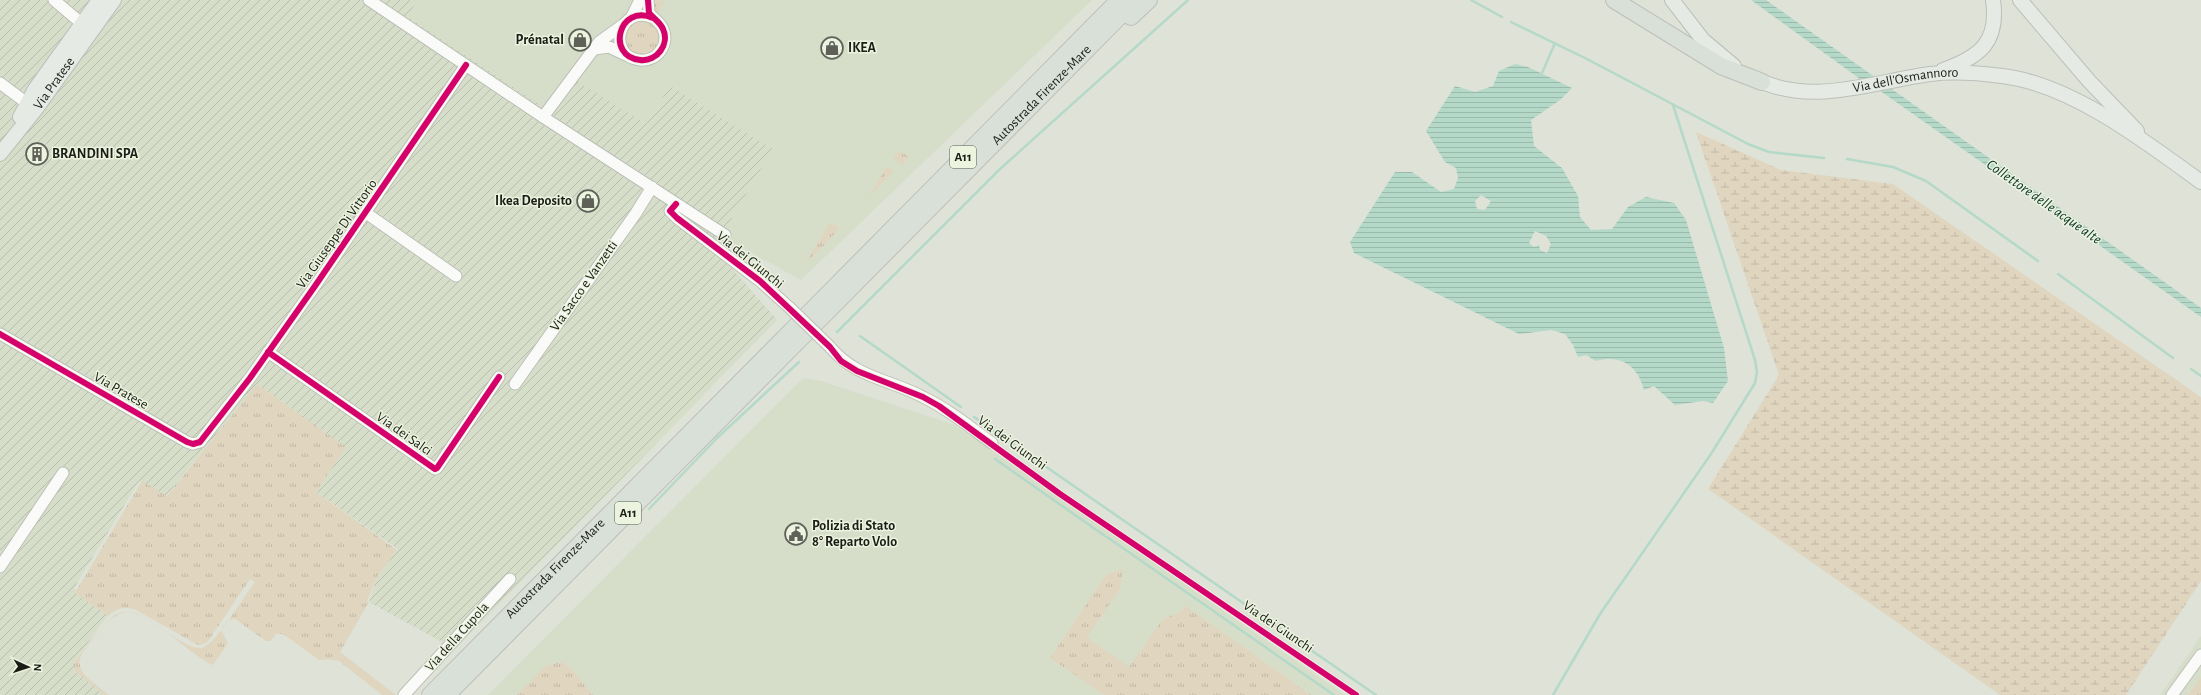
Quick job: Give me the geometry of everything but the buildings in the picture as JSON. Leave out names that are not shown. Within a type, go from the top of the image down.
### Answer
[{"type":"highway","name":"Autostrada Firenze-Mare","points":[[447,695],[1119,0]]},
{"type":"highway","name":"Autostrada Firenze-Mare","points":[[430,695],[807,324],[1019,119],[1136,0]]},
{"type":"highway","points":[[1019,119],[1057,86],[1149,0]]},
{"type":"highway","points":[[1614,0],[1721,66],[1762,82]]},
{"type":"main road","name":"Via Pratese","points":[[0,154],[21,129],[87,27],[99,0]]},
{"type":"main road","name":"Via Pratese","points":[[0,140],[22,115],[35,89],[87,27],[114,0]]},
{"type":"main road","name":"Via dell'Osmannoro","points":[[1672,0],[1703,40],[1716,53],[1735,67],[1762,82],[1810,92],[1849,89],[1931,74],[2004,76],[2048,87],[2092,109],[2156,150],[2201,182]]},
{"type":"main road","points":[[1677,0],[1688,19]]},
{"type":"main road","points":[[1931,74],[1966,62],[1981,50],[1989,39],[1993,27],[1995,12],[1993,0]]},
{"type":"main road","name":"Via dell'Osmannoro","points":[[2020,0],[2089,81],[2156,150]]},
{"type":"street","points":[[54,0],[87,27]]},
{"type":"street","points":[[370,0],[543,117],[725,235]]},
{"type":"street","points":[[648,0],[648,10],[653,18]]},
{"type":"street","points":[[543,117],[577,70],[602,39],[633,10]]},
{"type":"street","points":[[595,49],[605,47],[613,48],[632,58],[641,60],[651,59],[663,47],[665,37],[664,31],[659,22],[633,10]]},
{"type":"street","points":[[632,58],[625,52],[620,42],[620,35],[633,10]]},
{"type":"street","name":"Via Giuseppe Di Vittorio","points":[[222,412],[268,352],[366,213],[466,65]]},
{"type":"street","points":[[0,83],[28,104]]},
{"type":"street","name":"Via Sacco e Vanzetti","points":[[515,384],[636,213],[652,187]]},
{"type":"street","name":"Via dei Giunchi","points":[[676,204],[670,211],[677,218],[760,281],[830,347],[841,361],[857,371],[923,397],[992,443]]},
{"type":"street","name":"Via Giuseppe Di Vittorio","points":[[366,213],[456,276]]},
{"type":"street","name":"Via Pratese","points":[[0,334],[191,444],[200,442],[222,412]]},
{"type":"street","name":"Via dei Salci","points":[[268,352],[435,469],[499,377]]},
{"type":"street","points":[[0,566],[63,473]]},
{"type":"street","name":"Via della Cupola","points":[[404,695],[510,579]]},
{"type":"street","points":[[2172,695],[2201,655]]},
{"type":"shaded area","points":[[0,0],[418,0],[407,16],[554,114],[577,81],[646,124],[670,86],[773,149],[714,248],[777,320],[455,649],[369,602],[377,577],[398,549],[316,492],[257,384],[166,496],[139,481],[74,588],[108,615],[72,665],[108,695],[0,695]]},
{"type":"shaded area","points":[[418,0],[1092,0],[801,280],[721,236],[773,149],[670,86],[646,124],[554,115],[407,16]]},
{"type":"shaded area","points":[[803,378],[821,381],[955,425],[1345,695],[488,695]]},
{"type":"shaded area","points":[[2201,636],[2201,695],[2160,695],[2166,687]]},
{"type":"green space","points":[[653,0],[665,1],[657,15],[655,13]]},
{"type":"green space","points":[[642,20],[652,23],[657,28],[660,38],[657,48],[652,53],[642,56],[632,53],[627,48],[624,38],[627,28],[632,23]]},
{"type":"green space","points":[[1696,132],[1781,170],[1893,184],[2201,397],[2201,581],[2126,695],[2000,695],[1708,489],[1779,375]]},
{"type":"green space","points":[[899,150],[909,157],[902,165],[893,158]]},
{"type":"green space","points":[[887,166],[894,171],[869,197],[869,196]]},
{"type":"green space","points":[[830,222],[840,228],[811,259],[808,259]]},
{"type":"green space","points":[[257,384],[346,447],[316,492],[397,550],[377,577],[367,601],[369,602],[340,652],[396,695],[382,695],[339,661],[328,659],[319,660],[283,634],[276,634],[271,641],[266,641],[235,619],[229,620],[255,582],[250,579],[209,640],[206,643],[198,645],[136,610],[121,608],[108,616],[75,593],[142,481],[167,496]]},
{"type":"green space","points":[[1119,570],[1123,570],[1120,589],[1087,637],[1129,667],[1163,619],[1178,613],[1186,606],[1311,695],[1104,695],[1050,658],[1105,576]]},
{"type":"green space","points":[[126,612],[113,617],[100,630],[109,620],[114,616],[119,613]]},
{"type":"green space","points":[[129,612],[139,615],[156,624],[190,646],[202,648],[208,644],[221,630],[228,643],[213,665],[192,652],[153,623]]},
{"type":"green space","points":[[100,630],[84,651],[80,658],[80,664],[82,671],[91,682],[109,695],[104,695],[75,671],[73,664]]},
{"type":"green space","points":[[561,662],[569,666],[593,695],[517,695],[546,666]]},
{"type":"green space","points":[[2201,677],[2201,695],[2188,695]]},
{"type":"water","name":"Collettore delle acque alte","points":[[1751,0],[1766,0],[2201,308],[2201,317],[1879,90],[1860,79]]},
{"type":"water","points":[[1515,64],[1528,67],[1572,88],[1560,100],[1531,120],[1534,146],[1562,168],[1578,196],[1580,217],[1591,230],[1612,229],[1628,207],[1646,197],[1674,203],[1686,220],[1724,348],[1728,381],[1713,403],[1703,401],[1675,405],[1654,386],[1644,390],[1633,368],[1621,361],[1605,359],[1596,361],[1586,355],[1578,357],[1573,345],[1565,334],[1551,330],[1519,334],[1354,253],[1350,242],[1395,172],[1412,172],[1441,192],[1454,189],[1458,178],[1456,168],[1445,162],[1426,131],[1455,86],[1475,92],[1493,86],[1499,71]],"holes":[[[1481,195],[1491,201],[1485,210],[1477,209],[1475,201]],[[1535,231],[1546,236],[1551,244],[1547,253],[1540,250],[1539,245],[1534,247],[1529,243]]]},
{"type":"waterway","points":[[837,332],[1000,169],[1188,0]]},
{"type":"waterway","points":[[1471,0],[1502,17]]},
{"type":"waterway","points":[[1511,22],[1587,59],[1748,144],[1769,152],[1824,158]]},
{"type":"waterway","points":[[1542,73],[1555,43]]},
{"type":"waterway","points":[[1553,695],[1600,614],[1711,454],[1755,383],[1757,372],[1755,360],[1673,105]]},
{"type":"waterway","points":[[1847,159],[1893,167],[1926,181],[2038,261]]},
{"type":"waterway","points":[[2058,274],[2173,358]]},
{"type":"waterway","points":[[860,336],[961,407]]},
{"type":"waterway","points":[[649,509],[717,438],[799,362]]},
{"type":"waterway","points":[[2191,369],[2201,376]]},
{"type":"waterway","points":[[974,417],[1376,695]]},
{"type":"waterway","points":[[995,459],[1105,536]]},
{"type":"waterway","points":[[1107,537],[1334,695]]},
{"type":"cycle path","points":[[648,0],[649,13],[659,22],[662,27],[665,40],[660,51],[652,58],[640,60],[629,57],[623,50],[620,41],[621,32],[625,24],[631,18],[641,15],[653,18]]},
{"type":"cycle path","points":[[0,334],[187,442],[193,444],[200,442],[250,378],[315,286],[466,65]]},
{"type":"cycle path","points":[[676,204],[670,211],[677,218],[760,281],[830,347],[841,361],[857,371],[923,397],[939,406],[1060,494],[1356,695]]},
{"type":"cycle path","points":[[268,352],[435,469],[499,377]]},
{"type":"place","name":"Prénatal","points":[[580,40]]},
{"type":"place","name":"IKEA","points":[[832,48]]},
{"type":"place","name":"BRANDINI SPA","points":[[37,154]]},
{"type":"place","name":"Ikea Deposito","points":[[588,201]]},
{"type":"place","name":"Polizia di Stato 8° Reparto Volo","points":[[796,534]]}]
